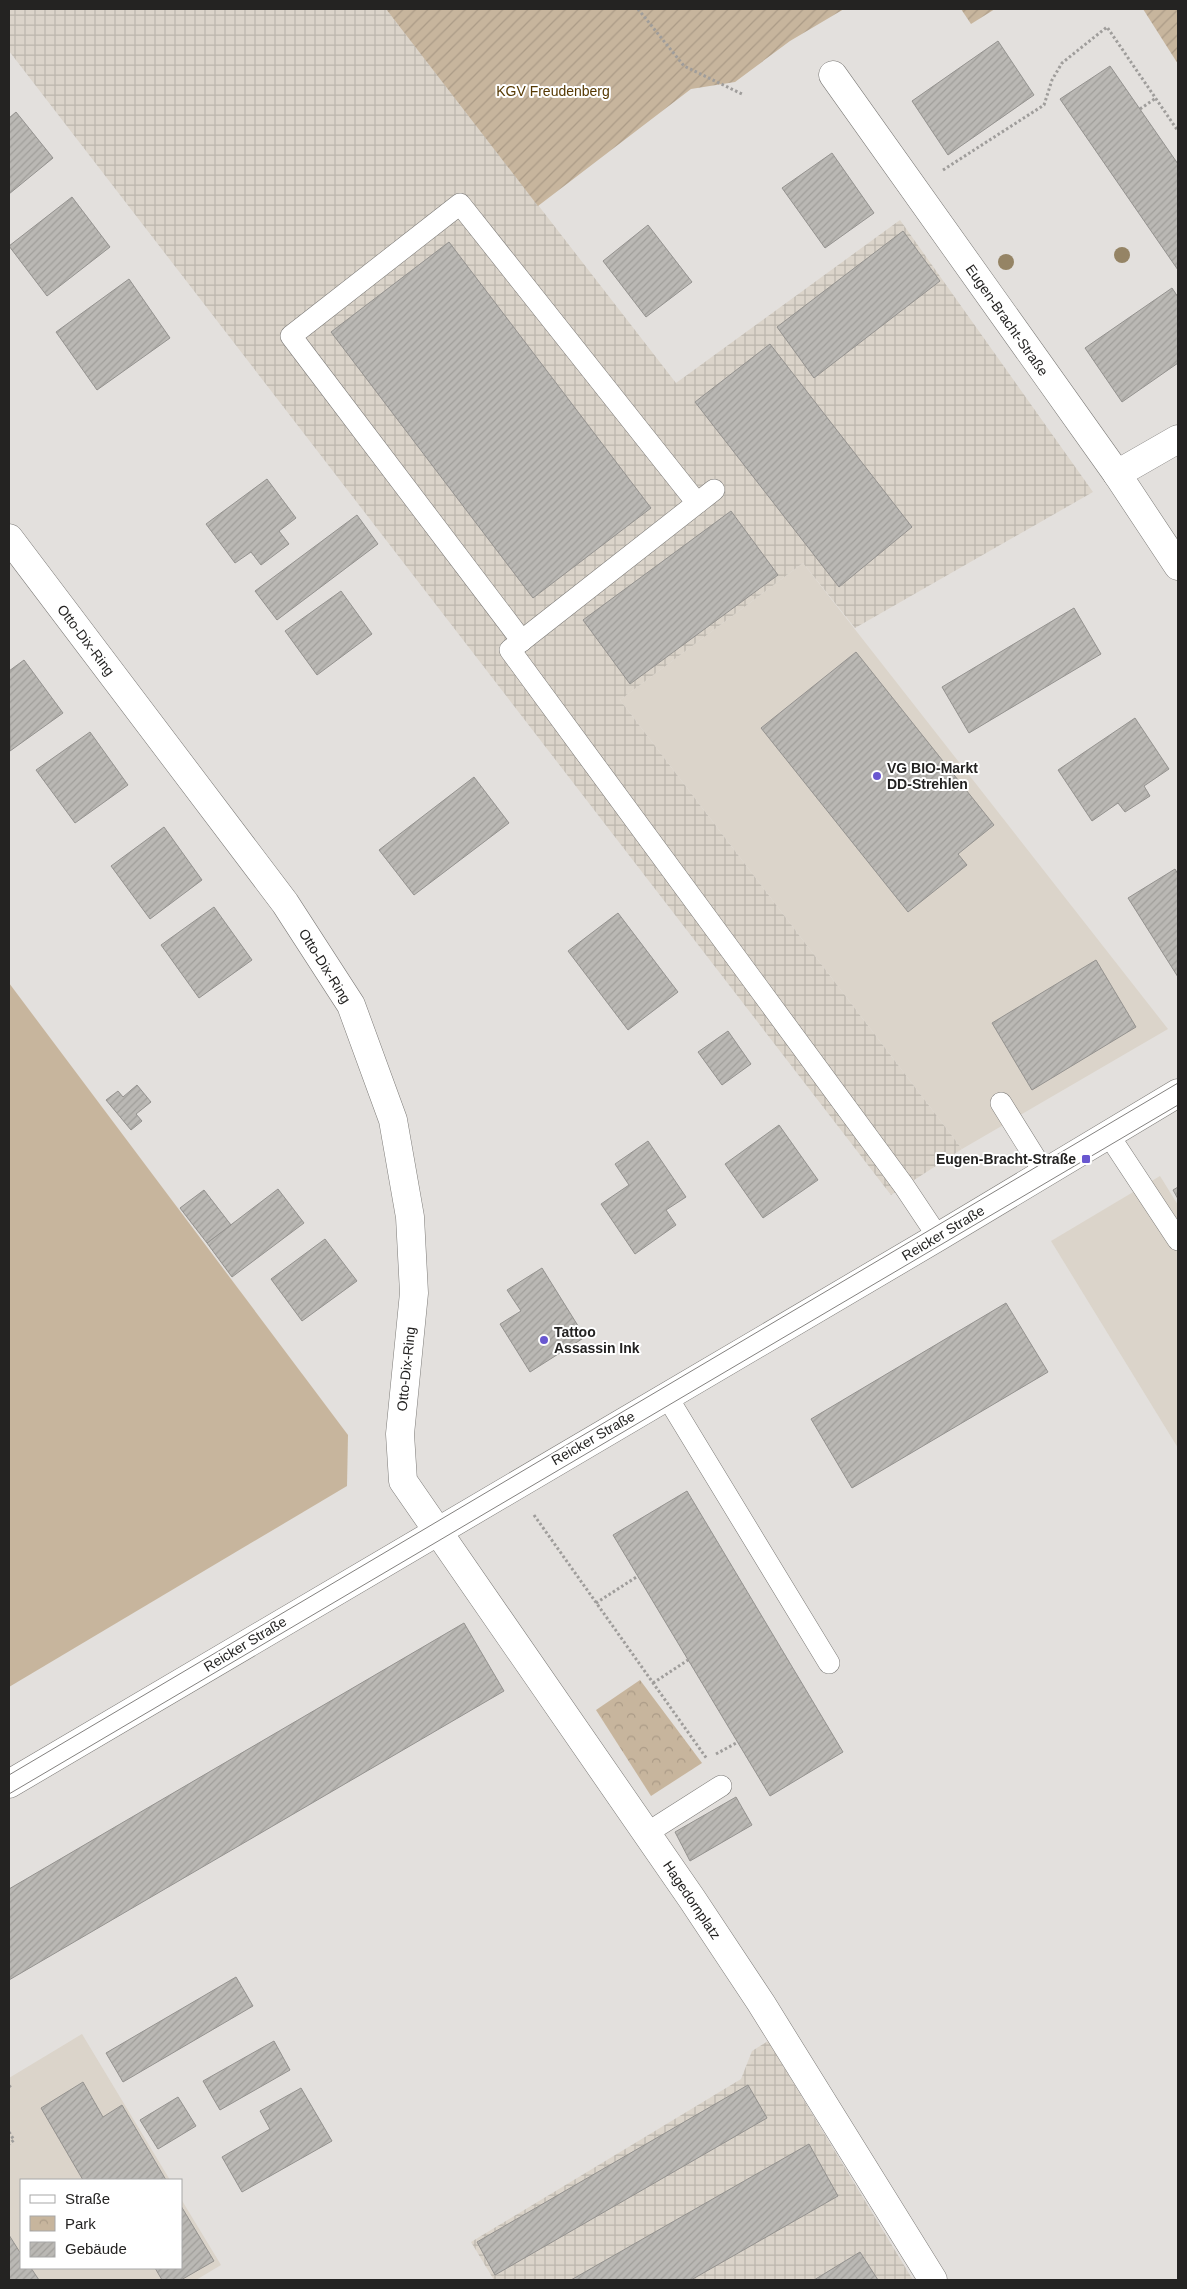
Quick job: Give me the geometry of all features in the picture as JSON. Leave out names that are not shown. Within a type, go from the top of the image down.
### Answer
[{"type":"street","name":"Eugen-Bracht-Straße","points":[[833,75],[1117,474],[1178,566]]},
{"type":"street","points":[[1117,474],[1178,439]]},
{"type":"street","name":"Otto-Dix-Ring","points":[[9,538],[285,903],[351,1005],[394,1120],[410,1217],[414,1293],[400,1434],[403,1481],[436,1530]]},
{"type":"street","name":"Reicker Straße","points":[[9,1784],[436,1530],[938,1237],[1178,1093]]},
{"type":"street","name":"Hagedornplatz","points":[[436,1530],[647,1834],[761,2003],[933,2280]]},
{"type":"lane","points":[[522,641],[291,336],[379,266],[460,204],[697,503]]},
{"type":"lane","points":[[714,490],[510,650],[904,1186],[938,1237]]},
{"type":"lane","points":[[1001,1103],[1044,1172]]},
{"type":"lane","points":[[1108,1134],[1178,1240]]},
{"type":"lane","points":[[666,1395],[830,1663]]},
{"type":"lane","points":[[647,1834],[720,1786]]},
{"type":"path","points":[[638,9],[684,66],[744,95]]},
{"type":"path","points":[[914,189],[1044,105],[1052,80],[1062,63],[1107,28],[1178,131]]},
{"type":"path","points":[[1140,109],[1156,98]]},
{"type":"path","points":[[513,1485],[707,1760],[738,1742]]},
{"type":"path","points":[[596,1603],[638,1576]]},
{"type":"path","points":[[653,1683],[688,1660]]},
{"type":"path","points":[[9,2132],[14,2140],[9,2144]]},
{"type":"shaded area","points":[[9,9],[386,9],[676,383],[900,220],[1093,492],[855,628],[803,563],[620,700],[962,1149],[891,1195],[9,51]]},
{"type":"shaded area","points":[[803,563],[1168,1029],[962,1149],[620,700]]},
{"type":"shaded area","points":[[1160,1176],[1178,1205],[1178,1448],[1051,1241]]},
{"type":"shaded area","points":[[82,2034],[169,2179],[20,2179],[20,2269],[182,2269],[182,2201],[221,2265],[196,2280],[9,2280],[9,2078]]},
{"type":"shaded area","points":[[768,2041],[913,2280],[494,2280],[471,2242],[741,2079],[752,2051]]},
{"type":"green space","name":"KGV Freudenberg","points":[[386,9],[844,9],[790,41],[735,82],[691,89],[538,206]]},
{"type":"green space","points":[[961,9],[995,9],[971,24]]},
{"type":"green space","points":[[1143,9],[1178,9],[1178,64]]},
{"type":"green space","points":[[9,983],[348,1435],[347,1486],[9,1687]]},
{"type":"green space","points":[[640,1680],[702,1763],[651,1796],[596,1710]]},
{"type":"building","points":[[998,41],[1034,95],[948,155],[912,101]]},
{"type":"building","points":[[1110,66],[1178,164],[1178,270],[1060,99]]},
{"type":"building","points":[[16,112],[53,158],[9,194],[9,118]]},
{"type":"building","points":[[832,153],[874,213],[825,248],[782,188]]},
{"type":"building","points":[[72,197],[110,247],[47,296],[9,246]]},
{"type":"building","points":[[648,225],[692,282],[646,317],[603,261]]},
{"type":"building","points":[[903,231],[940,281],[814,378],[777,327]]},
{"type":"building","points":[[449,242],[651,508],[533,598],[331,332]]},
{"type":"building","points":[[129,279],[170,338],[97,390],[56,332]]},
{"type":"building","points":[[1172,288],[1178,297],[1178,363],[1122,402],[1085,348]]},
{"type":"building","points":[[770,344],[912,527],[839,587],[695,402]]},
{"type":"building","points":[[267,479],[296,518],[279,531],[289,544],[261,565],[251,552],[235,563],[206,524]]},
{"type":"building","points":[[731,511],[778,575],[630,684],[583,620]]},
{"type":"building","points":[[357,515],[378,544],[277,620],[255,591]]},
{"type":"building","points":[[341,591],[372,634],[317,675],[285,631]]},
{"type":"building","points":[[1074,608],[1101,654],[969,733],[942,687]]},
{"type":"building","name":"VG BIO-Markt DD-Strehlen","points":[[856,652],[994,825],[958,854],[967,865],[908,912],[761,728]]},
{"type":"building","points":[[24,660],[63,713],[10,751],[9,671]]},
{"type":"building","points":[[1135,718],[1169,769],[1144,786],[1150,796],[1125,812],[1118,803],[1092,821],[1058,770]]},
{"type":"building","points":[[90,732],[128,785],[75,823],[36,770]]},
{"type":"building","points":[[474,777],[509,823],[414,895],[379,850]]},
{"type":"building","points":[[164,827],[202,880],[150,919],[111,866]]},
{"type":"building","points":[[1175,869],[1178,874],[1178,977],[1128,898]]},
{"type":"building","points":[[214,907],[252,960],[199,998],[161,945]]},
{"type":"building","points":[[618,913],[678,992],[628,1030],[568,951]]},
{"type":"building","points":[[1096,960],[1136,1027],[1032,1090],[992,1023]]},
{"type":"building","points":[[728,1031],[751,1064],[722,1085],[698,1052]]},
{"type":"building","points":[[137,1085],[151,1102],[136,1114],[142,1121],[131,1130],[106,1100],[118,1091],[123,1097]]},
{"type":"building","points":[[779,1125],[818,1180],[763,1218],[725,1164]]},
{"type":"building","points":[[648,1141],[686,1197],[666,1210],[676,1225],[635,1254],[601,1204],[629,1185],[615,1164]]},
{"type":"building","points":[[1178,1187],[1178,1199],[1173,1190]]},
{"type":"building","points":[[278,1189],[304,1223],[232,1277],[207,1243]]},
{"type":"building","points":[[204,1190],[231,1225],[207,1243],[180,1208]]},
{"type":"building","points":[[325,1239],[357,1281],[302,1321],[271,1279]]},
{"type":"building","points":[[542,1268],[585,1337],[530,1372],[500,1324],[521,1311],[507,1290]]},
{"type":"building","points":[[1006,1303],[1048,1372],[852,1488],[811,1419]]},
{"type":"building","points":[[687,1491],[843,1752],[770,1796],[613,1535]]},
{"type":"building","points":[[464,1623],[504,1691],[9,1980],[9,1889]]},
{"type":"building","points":[[736,1797],[752,1825],[690,1861],[675,1832]]},
{"type":"building","points":[[236,1977],[253,2006],[123,2082],[106,2053]]},
{"type":"building","points":[[274,2041],[290,2070],[220,2110],[203,2081]]},
{"type":"building","points":[[83,2082],[103,2117],[122,2105],[165,2179],[82,2179],[41,2108]]},
{"type":"building","points":[[748,2085],[767,2118],[495,2275],[477,2242]]},
{"type":"building","points":[[301,2088],[332,2141],[242,2192],[222,2157],[270,2129],[260,2111]]},
{"type":"building","points":[[178,2097],[196,2126],[158,2149],[140,2120]]},
{"type":"building","points":[[809,2144],[838,2196],[691,2280],[571,2280]]},
{"type":"building","points":[[182,2208],[214,2261],[181,2280],[162,2280],[156,2269],[182,2269]]},
{"type":"building","points":[[9,2235],[20,2252],[20,2269],[32,2269],[39,2280],[9,2280]]},
{"type":"building","points":[[860,2252],[878,2280],[814,2280]]},
{"type":"tram line","points":[[9,1775],[1178,1083]]},
{"type":"tram line","points":[[9,1794],[1178,1105]]},
{"type":"place","name":"VG BIO-Markt DD-Strehlen","points":[[877,776]]},
{"type":"place","name":"Eugen-Bracht-Straße","points":[[1086,1159]]},
{"type":"place","name":"Tattoo Assassin Ink","points":[[544,1340]]}]
